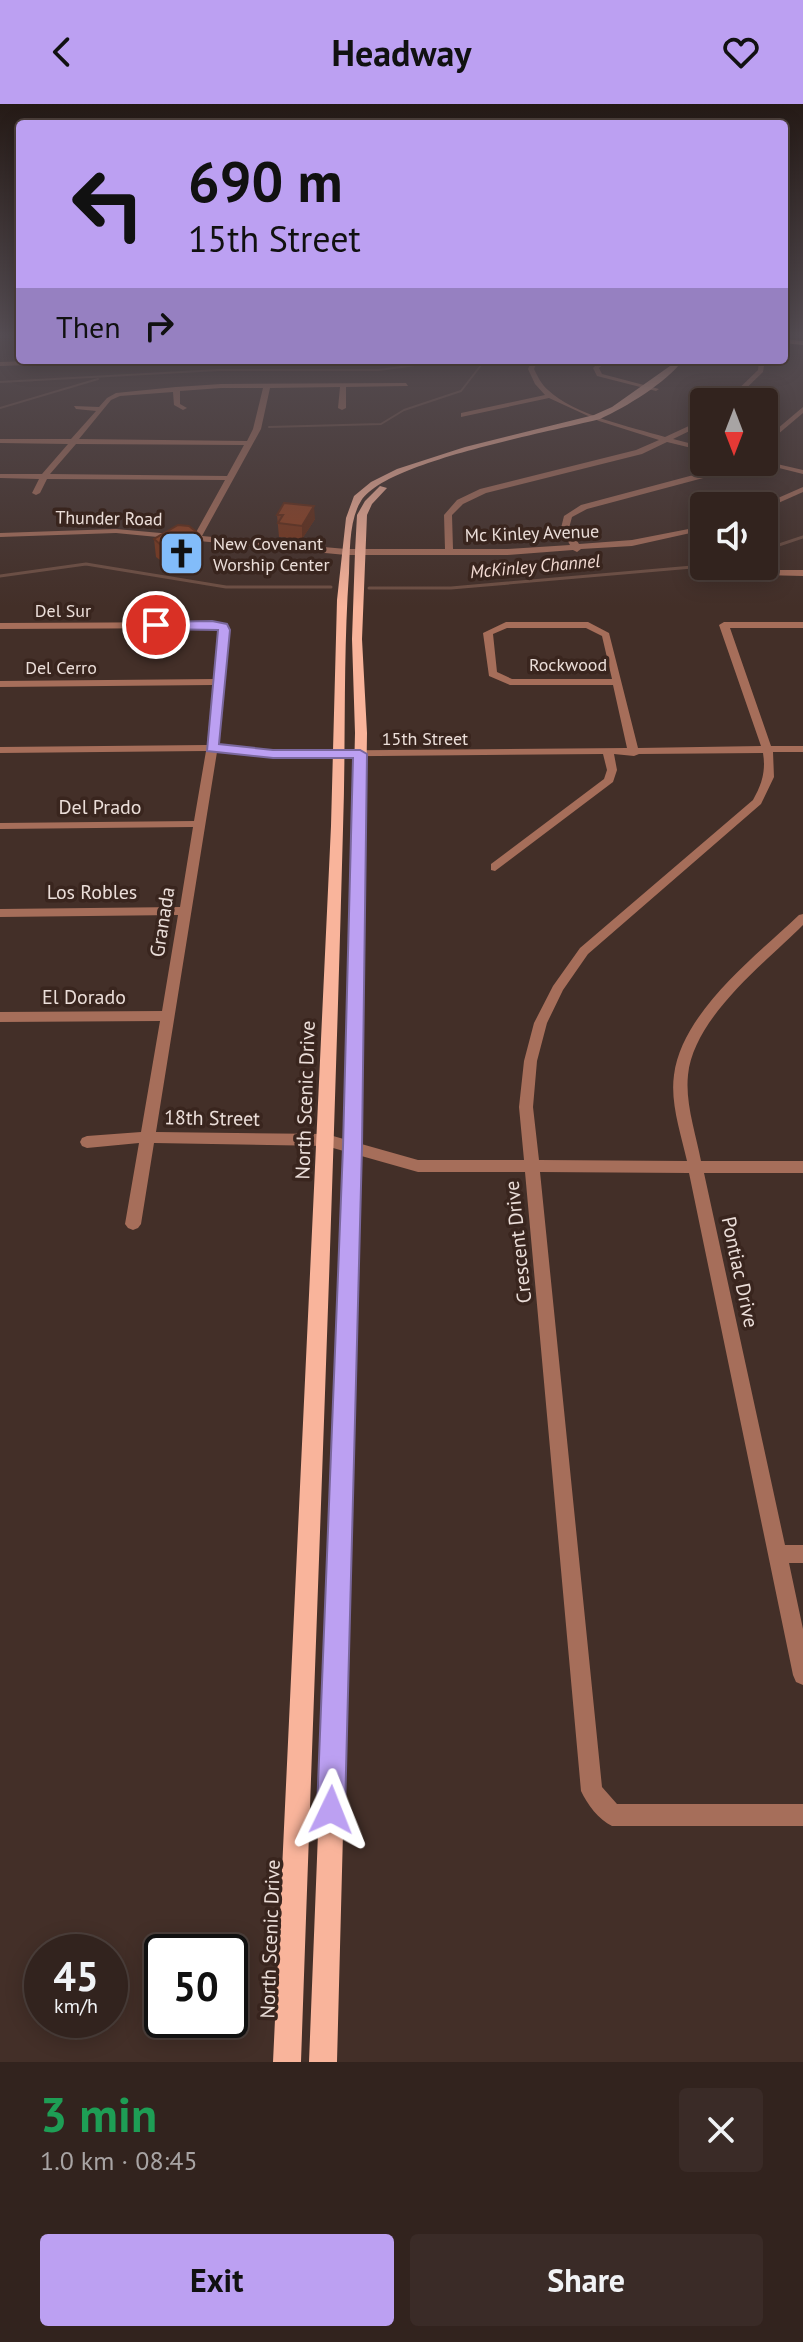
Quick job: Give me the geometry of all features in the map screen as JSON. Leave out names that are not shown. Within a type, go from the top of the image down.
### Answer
[{"type":"main road","name":"North Scenic Drive","points":[[287,2062],[340,754],[350,639],[353,552],[362,515],[379,491],[413,471],[578,424]]},
{"type":"main road","name":"North Scenic Drive","points":[[323,2062],[353,1147],[360,754],[350,639]]},
{"type":"street","points":[[36,493],[44,477],[88,424]]},
{"type":"street","points":[[197,538],[259,424]]},
{"type":"street","points":[[621,424],[690,445]]},
{"type":"street","points":[[449,552],[448,515],[460,502],[483,491],[639,452],[690,429]]},
{"type":"street","points":[[0,441],[250,443]]},
{"type":"street","points":[[778,466],[803,472]]},
{"type":"street","points":[[0,476],[231,478]]},
{"type":"street","points":[[577,549],[565,528],[568,516],[584,507],[700,476]]},
{"type":"street","points":[[131,489],[137,477]]},
{"type":"street","points":[[778,500],[803,489]]},
{"type":"street","name":"Thunder Road","points":[[0,535],[116,531],[353,552]]},
{"type":"street","name":"Mc Kinley Avenue","points":[[353,552],[577,549],[632,543],[690,531]]},
{"type":"street","points":[[778,573],[803,573]]},
{"type":"street","name":"Rockwood","points":[[617,682],[510,682],[492,674],[488,633],[506,625],[588,625],[606,635],[634,753]]},
{"type":"street","name":"Crescent Drive","points":[[803,625],[724,625],[767,749],[771,765],[769,780],[757,802],[584,951],[548,1002],[535,1033],[527,1068],[526,1107],[592,1791],[612,1815],[803,1815]]},
{"type":"street","name":"Del Sur","points":[[0,626],[223,626]]},
{"type":"street","name":"Granada","points":[[133,1224],[212,748],[219,698],[223,626]]},
{"type":"street","name":"Del Cerro","points":[[0,684],[218,682]]},
{"type":"street","name":"15th Street","points":[[0,750],[212,748],[273,754],[360,754],[803,749]]},
{"type":"street","points":[[495,867],[609,780],[612,770],[608,753]]},
{"type":"street","name":"Del Prado","points":[[0,826],[199,824]]},
{"type":"street","name":"Los Robles","points":[[0,913],[184,911]]},
{"type":"street","name":"Pontiac Drive","points":[[803,918],[706,1017],[690,1046],[681,1073],[682,1104],[803,1675]]},
{"type":"street","name":"El Dorado","points":[[0,1017],[167,1016]]},
{"type":"street","name":"18th Street","points":[[87,1142],[146,1137],[326,1140],[418,1166],[803,1167]]},
{"type":"street","points":[[778,1554],[803,1554]]},
{"type":"building","points":[[284,503],[314,506],[302,526],[278,523],[283,515],[277,515]]},
{"type":"building","points":[[178,525],[189,526],[199,534],[190,544],[161,545],[154,539]]},
{"type":"waterway","points":[[269,427],[367,424]]},
{"type":"waterway","name":"McKinley Channel","points":[[778,545],[803,537]]},
{"type":"waterway","name":"McKinley Channel","points":[[0,576],[86,564],[226,587],[331,587]]},
{"type":"waterway","name":"McKinley Channel","points":[[369,588],[451,588],[690,567]]},
{"type":"place","name":"New Covenant Worship Center","points":[[182,553]]},
{"type":"route","points":[[156,625],[223,626],[219,698],[212,748],[273,754],[360,754],[353,1147],[331,1810]]}]
